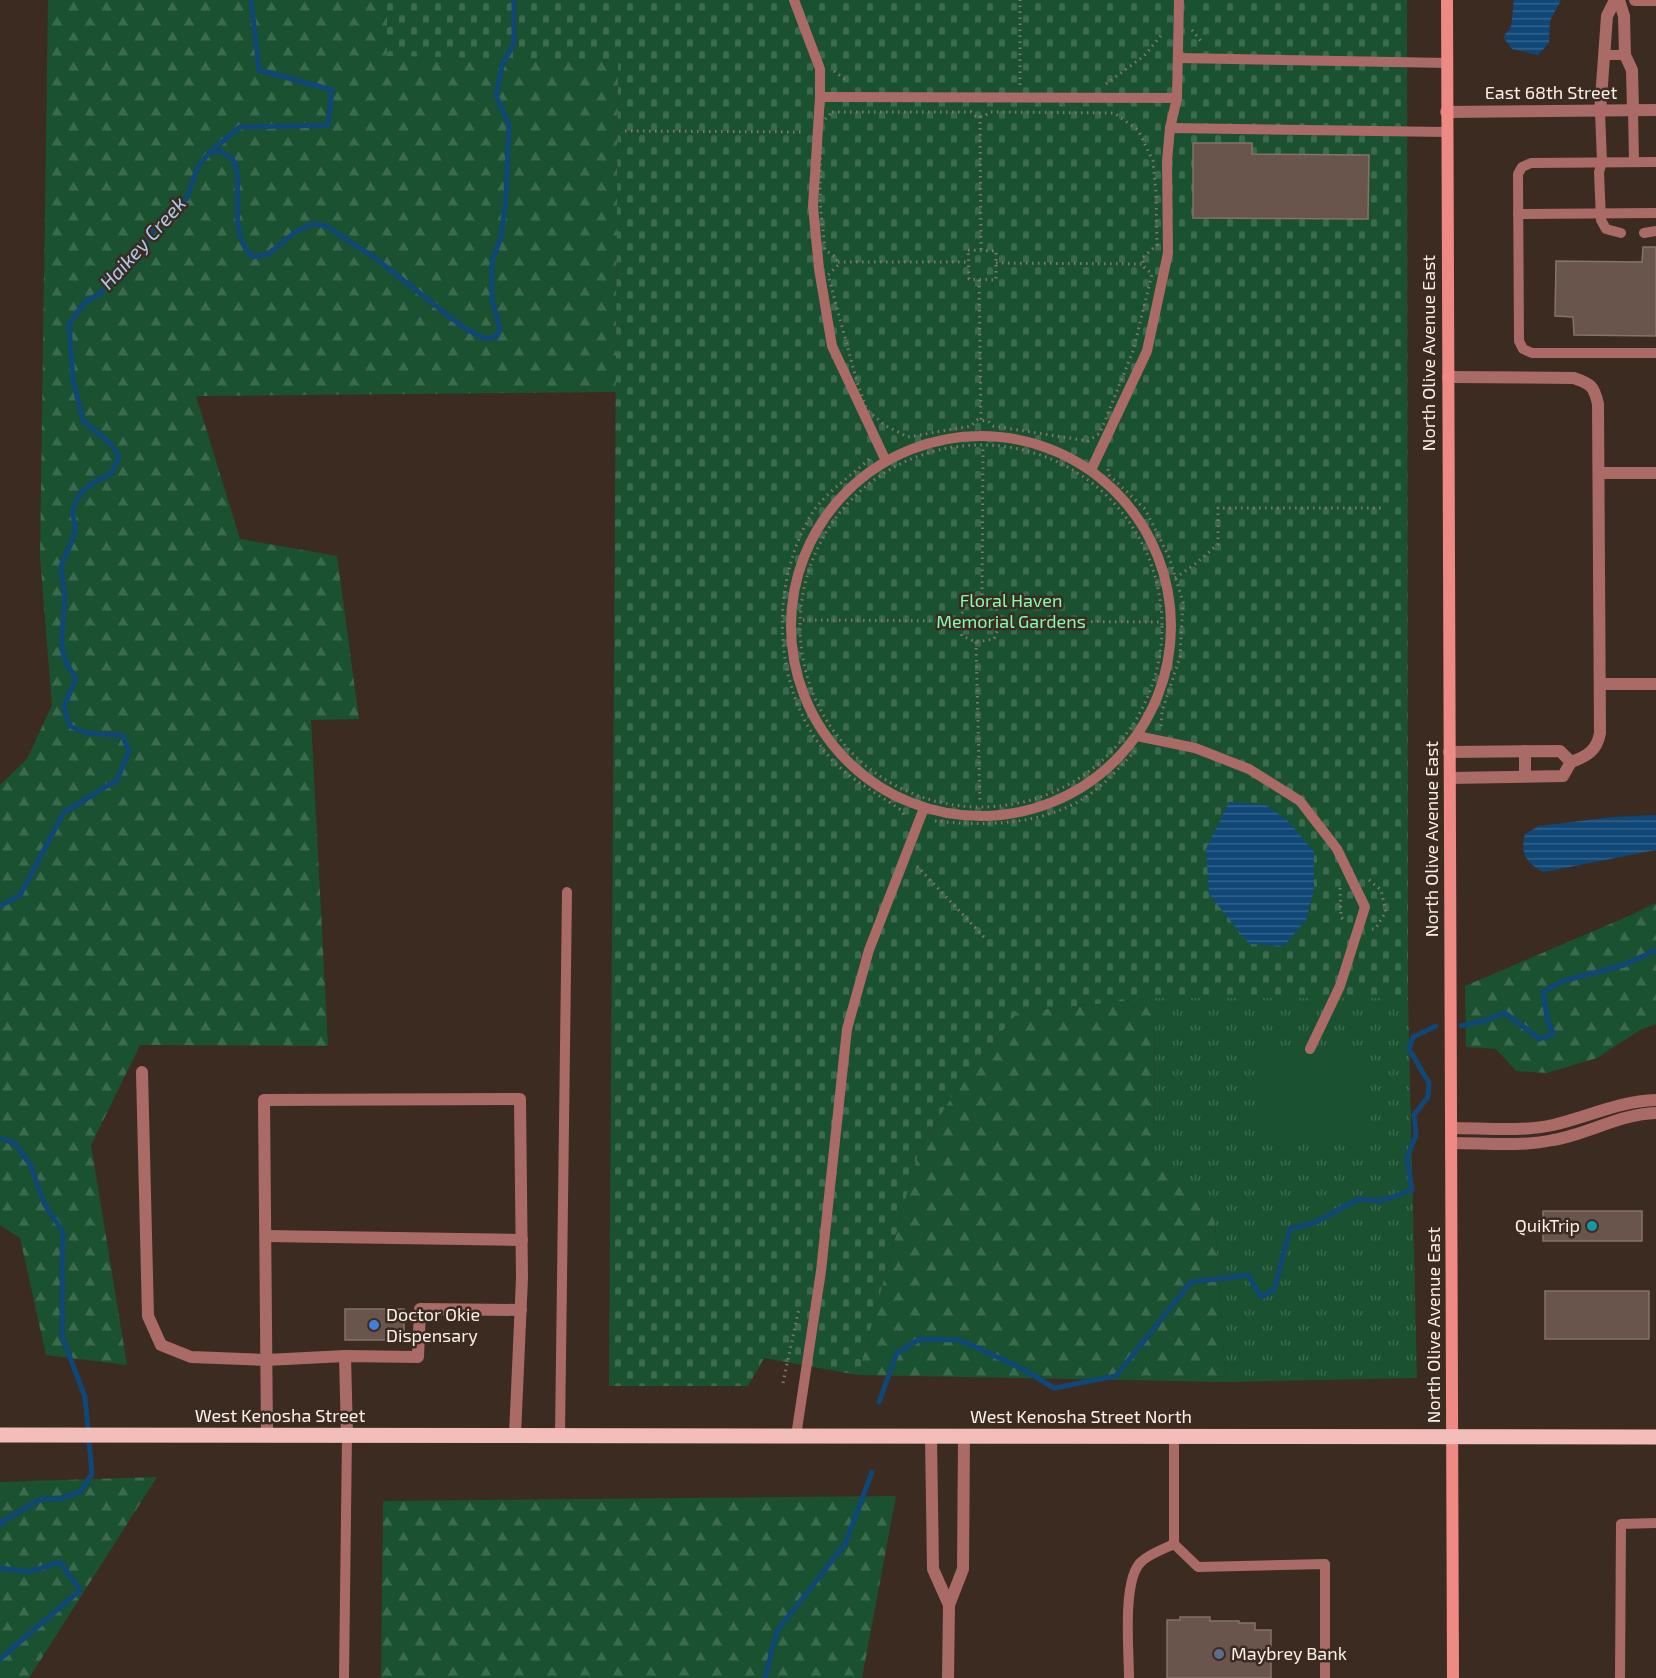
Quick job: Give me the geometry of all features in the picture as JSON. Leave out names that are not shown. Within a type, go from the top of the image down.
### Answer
[{"type":"main road","name":"West Kenosha Street","points":[[0,1435],[560,1435]]},
{"type":"main road","name":"West Kenosha Street North","points":[[560,1435],[1656,1437]]},
{"type":"street","name":"North Olive Avenue East","points":[[1448,0],[1446,132],[1453,1678]]},
{"type":"street","points":[[1600,112],[1607,16],[1615,0]]},
{"type":"street","points":[[1619,0],[1624,16],[1625,55],[1632,70],[1633,110]]},
{"type":"street","points":[[1635,0],[1656,0]]},
{"type":"street","name":"East 68th Street","points":[[1446,112],[1656,110]]},
{"type":"street","points":[[1448,377],[1574,378],[1589,384],[1594,389],[1598,404],[1599,473],[1600,733],[1598,744],[1583,758],[1572,762],[1563,776],[1450,778]]},
{"type":"street","points":[[1599,473],[1656,473]]},
{"type":"street","points":[[1600,684],[1656,684]]},
{"type":"street","points":[[1525,751],[1525,776]]},
{"type":"street","points":[[1449,752],[1560,751],[1572,762]]},
{"type":"street","points":[[142,1072],[148,1316],[161,1345],[191,1357],[266,1360],[345,1356],[418,1357],[420,1309],[521,1310]]},
{"type":"street","points":[[267,1435],[264,1100],[520,1099],[521,1310],[515,1435]]},
{"type":"street","points":[[1451,1128],[1526,1128],[1550,1125],[1610,1107],[1656,1100]]},
{"type":"street","points":[[1451,1143],[1526,1143],[1554,1140],[1614,1121],[1656,1113]]},
{"type":"street","points":[[266,1236],[522,1240]]},
{"type":"street","points":[[345,1356],[347,1435]]},
{"type":"street","points":[[931,1437],[933,1569],[949,1605]]},
{"type":"street","points":[[948,1678],[949,1605],[963,1569],[964,1437]]},
{"type":"lane","points":[[794,0],[820,69],[813,206],[819,269],[832,346],[885,459]]},
{"type":"lane","points":[[1091,470],[1147,351],[1168,253],[1167,161],[1170,128],[1177,98],[1179,0]]},
{"type":"lane","points":[[1605,55],[1625,55]]},
{"type":"lane","points":[[1179,58],[1448,63]]},
{"type":"lane","points":[[820,97],[1177,98]]},
{"type":"lane","points":[[1633,110],[1634,162]]},
{"type":"lane","points":[[1600,112],[1601,214],[1606,229],[1621,233]]},
{"type":"lane","points":[[1170,128],[1446,132]]},
{"type":"lane","points":[[1656,162],[1531,163],[1522,167],[1518,174],[1519,341],[1523,349],[1532,353],[1656,353]]},
{"type":"lane","points":[[1518,214],[1656,213]]},
{"type":"lane","points":[[1644,233],[1656,231]]},
{"type":"lane","points":[[992,436],[1048,447],[1091,470],[1128,505],[1151,539],[1166,578],[1172,619],[1169,660],[1157,700],[1138,741],[1095,779],[1042,806],[983,816],[924,808],[880,788],[842,758],[813,719],[795,674],[789,626],[795,578],[814,532],[843,494],[885,459],[934,441],[992,436]]},
{"type":"lane","points":[[1138,741],[1195,748],[1249,769],[1300,801],[1337,849],[1365,907],[1340,986],[1310,1049]]},
{"type":"lane","points":[[796,1436],[821,1271],[847,1029],[869,950],[924,808]]},
{"type":"lane","points":[[560,1435],[567,892]]},
{"type":"lane","points":[[344,1678],[347,1435]]},
{"type":"lane","points":[[1174,1436],[1174,1544],[1198,1567],[1325,1564],[1325,1678]]},
{"type":"lane","points":[[1620,1678],[1620,1524],[1656,1524]]},
{"type":"lane","points":[[1130,1678],[1129,1588],[1133,1573],[1141,1561],[1174,1544]]},
{"type":"path","points":[[1020,0],[1020,84],[1030,84]]},
{"type":"path","points":[[1105,84],[1144,56],[1168,27]]},
{"type":"path","points":[[833,71],[845,81],[857,82]]},
{"type":"path","points":[[832,112],[971,112],[983,117],[990,112],[1114,113],[1138,130],[1153,161],[1157,245],[1142,258],[1144,267],[1152,274],[1133,351],[1100,433],[1088,441],[993,426],[981,420],[977,420],[971,426],[908,437],[886,426],[867,410],[857,382],[828,275],[838,265],[837,262],[836,257],[825,250],[820,203],[821,123],[832,112]]},
{"type":"path","points":[[980,116],[981,251]]},
{"type":"path","points":[[626,131],[809,132]]},
{"type":"path","points":[[968,250],[996,251],[996,279],[969,279],[968,262],[968,250]]},
{"type":"path","points":[[837,262],[968,262]]},
{"type":"path","points":[[996,263],[1143,264]]},
{"type":"path","points":[[979,279],[981,420]]},
{"type":"path","points":[[994,451],[983,448],[939,447],[890,465],[849,499],[826,530],[810,564],[801,629],[809,691],[839,743],[883,779],[948,805],[1000,804],[1055,793],[1106,760],[1135,726],[1158,672],[1163,622],[1160,579],[1142,537],[1112,499],[1060,465],[1038,460]]},
{"type":"path","points":[[982,602],[983,448]]},
{"type":"path","points":[[871,457],[828,493],[808,519],[794,554],[782,600],[780,624],[783,649],[796,703],[826,754],[854,780],[902,811],[906,821]]},
{"type":"path","points":[[1108,466],[1109,475],[1145,509],[1169,557],[1183,602],[1180,657],[1162,711],[1161,728]]},
{"type":"path","points":[[1175,578],[1218,544],[1218,508],[1382,508]]},
{"type":"path","points":[[982,602],[996,608],[1001,621],[994,639],[976,642],[962,636],[957,621],[967,605],[982,602]]},
{"type":"path","points":[[803,620],[957,621]]},
{"type":"path","points":[[1001,621],[1163,622]]},
{"type":"path","points":[[976,642],[980,804]]},
{"type":"path","points":[[928,820],[968,824],[1004,823],[1060,812],[1098,788],[1138,741]]},
{"type":"path","points":[[912,861],[984,937]]},
{"type":"path","points":[[1364,876],[1381,890],[1386,912],[1375,929],[1364,930]]},
{"type":"path","points":[[1340,887],[1341,917],[1347,924]]},
{"type":"path","points":[[783,1383],[801,1302]]},
{"type":"green space","points":[[48,0],[387,0],[387,56],[618,59],[616,392],[196,396],[240,539],[337,556],[359,719],[311,720],[328,1046],[140,1045],[91,1145],[127,1365],[46,1355],[20,1238],[0,1225],[0,785],[27,759],[52,705],[40,557]]},
{"type":"green space","name":"Floral Haven Memorial Gardens","points":[[387,0],[1407,0],[1408,998],[1155,998],[1018,1012],[959,1085],[919,1150],[858,1375],[764,1358],[748,1386],[609,1386],[618,60],[387,56]]},
{"type":"green space","points":[[1656,903],[1656,1024],[1640,1030],[1597,1058],[1547,1073],[1516,1071],[1496,1049],[1466,1047],[1465,986]]},
{"type":"green space","points":[[1155,998],[1408,998],[1417,1378],[1226,1382],[1214,1210],[1154,1161]]},
{"type":"green space","points":[[1155,998],[1154,1161],[1214,1210],[1226,1382],[858,1375],[919,1150],[959,1085],[1018,1012]]},
{"type":"green space","points":[[1362,1051],[1367,1137],[1262,1143],[1260,1053]]},
{"type":"green space","points":[[157,1477],[29,1678],[0,1678],[0,1482]]},
{"type":"green space","points":[[896,1496],[862,1678],[381,1678],[383,1501]]},
{"type":"water","points":[[1514,0],[1561,0],[1550,21],[1549,43],[1538,55],[1512,49],[1503,37],[1511,27]]},
{"type":"water","points":[[1229,802],[1266,805],[1288,821],[1314,852],[1314,889],[1306,920],[1284,946],[1249,944],[1209,894],[1206,849]]},
{"type":"water","points":[[1656,815],[1656,850],[1544,872],[1529,861],[1524,852],[1525,834],[1539,826],[1613,817]]},
{"type":"building","points":[[1193,143],[1252,143],[1252,154],[1369,155],[1368,219],[1193,218]]},
{"type":"building","points":[[1643,247],[1656,247],[1656,336],[1574,335],[1573,317],[1555,316],[1556,261],[1642,262]]},
{"type":"building","name":"QuikTrip","points":[[1543,1211],[1642,1211],[1642,1241],[1543,1241]]},
{"type":"building","points":[[1545,1291],[1649,1291],[1649,1339],[1545,1339]]},
{"type":"building","name":"Doctor Okie Dispensary","points":[[345,1309],[404,1309],[404,1340],[345,1340]]},
{"type":"building","name":"Maybrey Bank","points":[[1180,1617],[1210,1617],[1210,1621],[1255,1623],[1255,1630],[1271,1630],[1271,1678],[1167,1678],[1167,1620],[1180,1620]]},
{"type":"waterway","points":[[211,151],[240,127],[328,125],[332,90],[259,70],[251,0]]},
{"type":"waterway","name":"Haikey Creek","points":[[0,906],[20,895],[64,812],[117,780],[129,751],[122,735],[87,733],[70,726],[64,707],[76,678],[68,666],[62,645],[65,603],[61,567],[75,532],[73,509],[79,496],[87,487],[112,473],[119,457],[110,443],[83,421],[73,380],[69,324],[84,303],[102,292],[171,211],[187,198],[198,166],[209,153],[220,151],[232,159],[236,167],[240,234],[244,246],[253,257],[268,254],[297,231],[313,224],[326,226],[375,258],[464,328],[486,339],[497,336],[500,329],[492,300],[492,262],[501,237],[506,197],[509,125],[496,95],[502,66],[514,43],[514,0]]},
{"type":"waterway","points":[[1461,1026],[1505,1013],[1540,1039],[1553,1034],[1547,1018],[1543,992],[1563,981],[1624,965],[1656,950]]},
{"type":"waterway","points":[[879,1402],[897,1353],[920,1339],[960,1340],[1019,1367],[1054,1388],[1116,1376],[1191,1282],[1248,1275],[1261,1297],[1274,1290],[1290,1229],[1314,1223],[1359,1199],[1380,1201],[1412,1190],[1407,1158],[1416,1135],[1414,1115],[1428,1097],[1429,1083],[1409,1049],[1413,1037],[1436,1026]]},
{"type":"waterway","name":"Haikey Creek","points":[[0,1138],[15,1143],[31,1166],[44,1203],[63,1232],[62,1336],[85,1397],[92,1474],[80,1492],[58,1499],[41,1499],[3,1521],[0,1526]]},
{"type":"waterway","points":[[765,1678],[777,1631],[845,1544],[872,1472]]},
{"type":"waterway","name":"Haikey Creek","points":[[0,1568],[29,1572],[60,1562],[80,1590],[0,1659]]},
{"type":"place","name":"QuikTrip","points":[[1592,1226]]},
{"type":"place","name":"Doctor Okie Dispensary","points":[[374,1325]]},
{"type":"place","name":"Maybrey Bank","points":[[1219,1654]]}]
